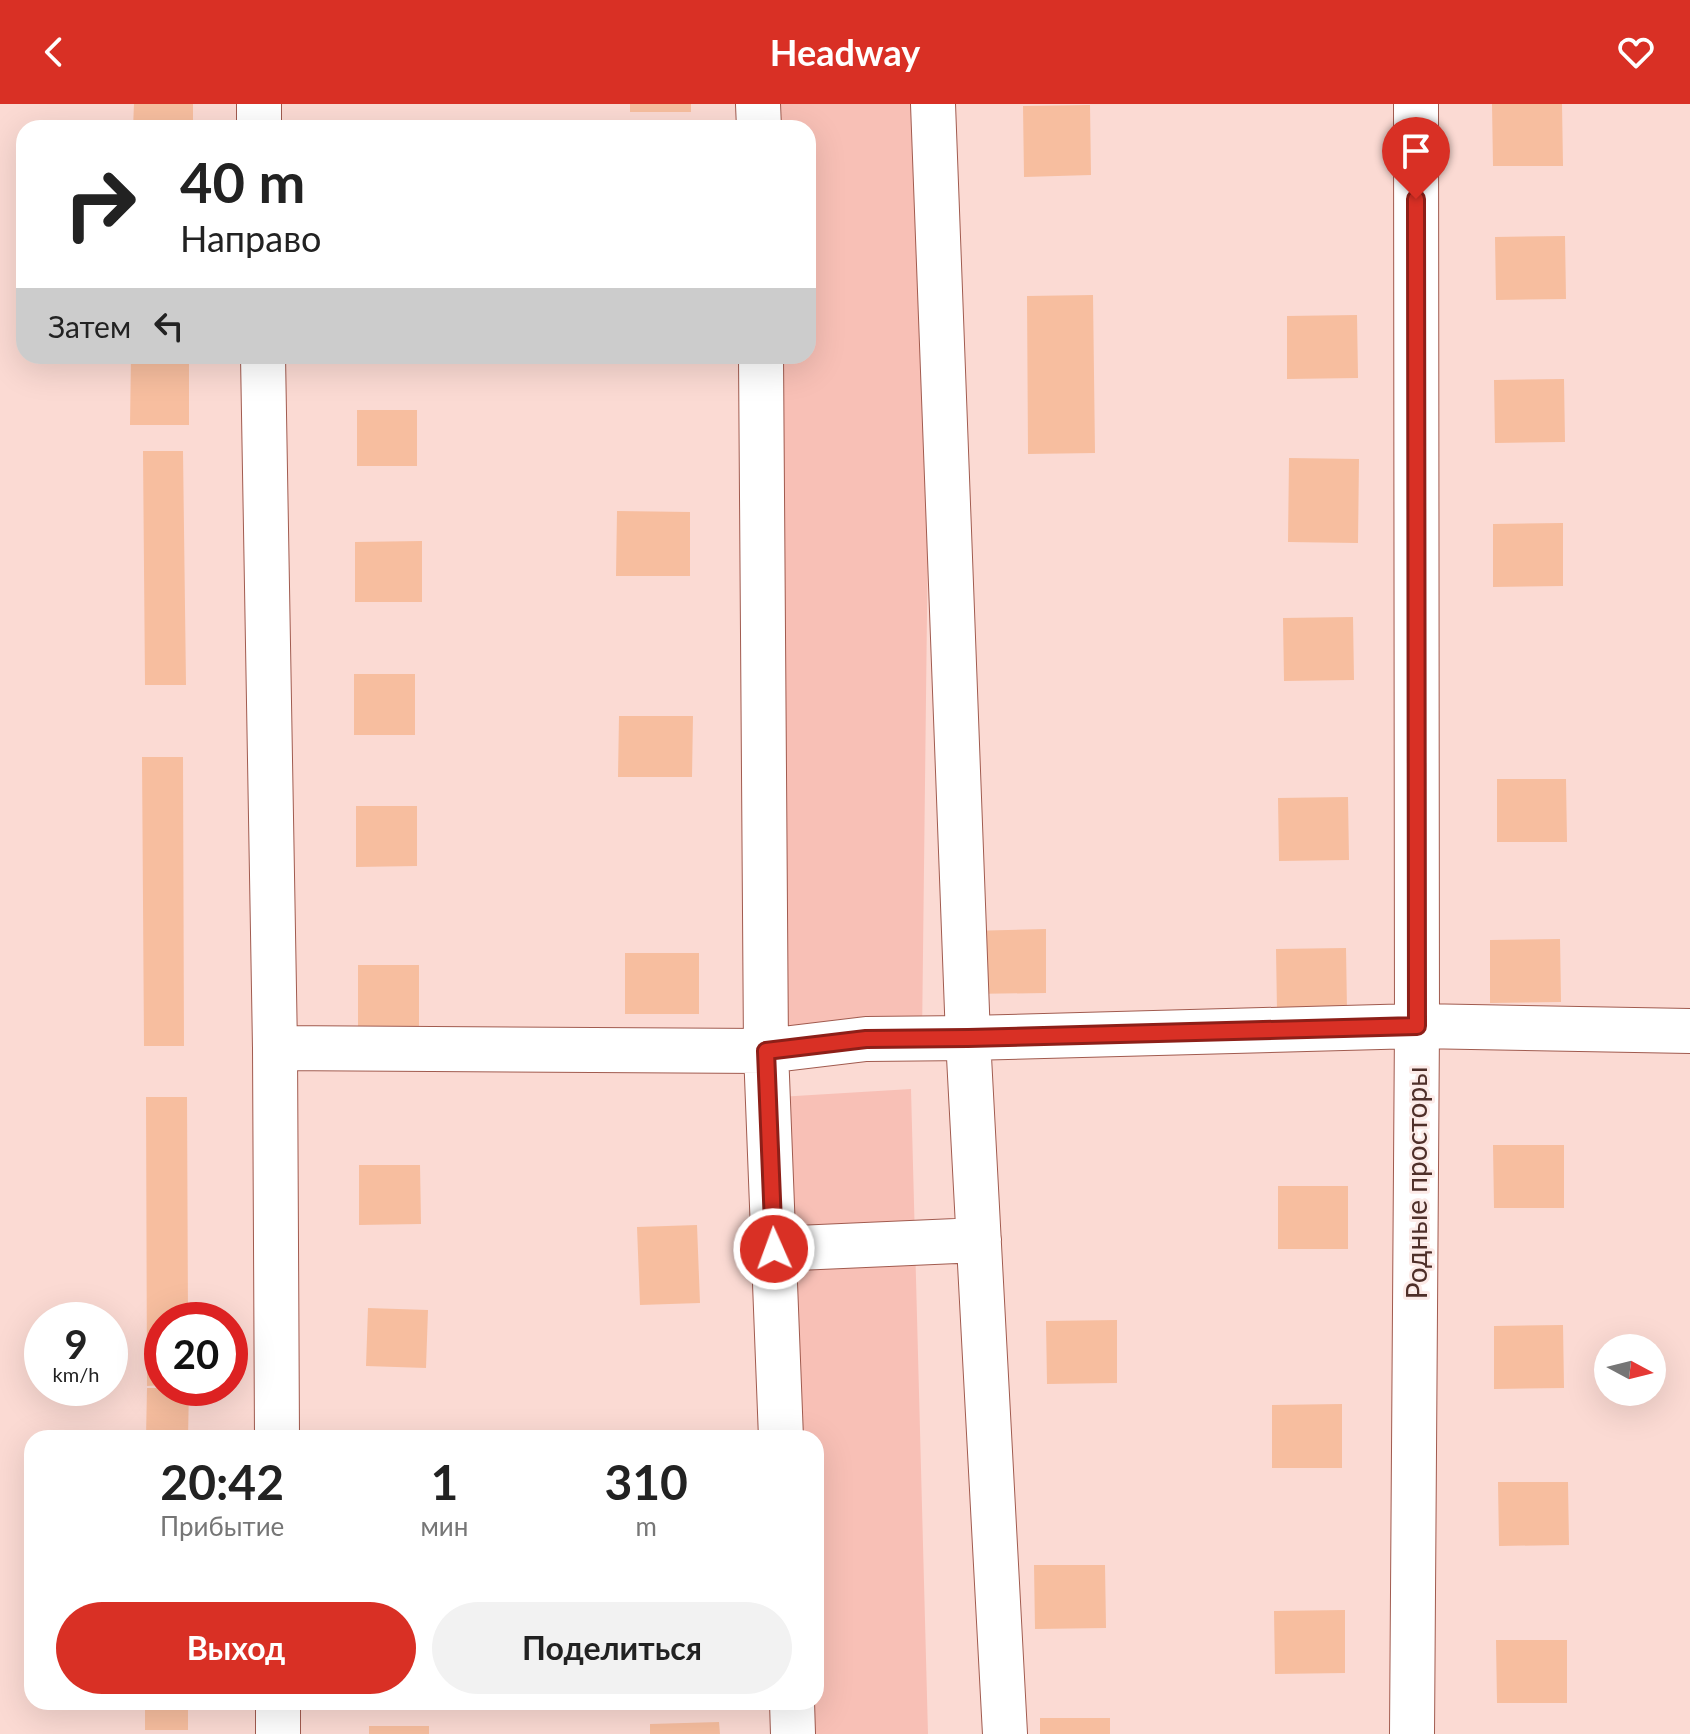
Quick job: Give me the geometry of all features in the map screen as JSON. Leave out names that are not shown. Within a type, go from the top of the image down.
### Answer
[{"type":"street","points":[[933,104],[968,1038],[1005,1734]]},
{"type":"street","name":"Родные просторы","points":[[1412,1734],[1417,1026],[1416,104]]},
{"type":"street","points":[[263,364],[275,1048],[277,1430]]},
{"type":"street","points":[[761,364],[766,1051],[781,1430]]},
{"type":"street","points":[[275,1048],[766,1051],[866,1039],[1417,1026],[1690,1031]]},
{"type":"street","points":[[774,1249],[979,1240]]},
{"type":"street","points":[[278,1710],[278,1734]]},
{"type":"street","points":[[792,1710],[793,1734]]},
{"type":"shaded area","points":[[772,104],[933,104],[922,1038],[761,1044],[769,364],[816,364],[816,120],[772,120]]},
{"type":"shaded area","points":[[911,1089],[928,1734],[777,1734],[776,1710],[824,1710],[824,1430],[770,1430],[761,1098]]},
{"type":"building","points":[[134,104],[193,104],[193,120],[133,120]]},
{"type":"building","points":[[630,104],[691,104],[691,112],[630,112]]},
{"type":"building","points":[[1492,104],[1562,104],[1563,166],[1493,166]]},
{"type":"building","points":[[1090,105],[1091,175],[1024,177],[1023,106]]},
{"type":"building","points":[[1565,236],[1566,299],[1496,300],[1495,237]]},
{"type":"building","points":[[1093,295],[1095,453],[1028,454],[1027,296]]},
{"type":"building","points":[[1357,315],[1358,378],[1287,379],[1287,316]]},
{"type":"building","points":[[131,364],[189,364],[189,425],[130,425]]},
{"type":"building","points":[[1564,379],[1565,442],[1495,443],[1494,380]]},
{"type":"building","points":[[357,410],[417,410],[417,466],[357,466]]},
{"type":"building","points":[[143,451],[183,451],[186,685],[145,685]]},
{"type":"building","points":[[1289,458],[1359,459],[1358,543],[1288,542]]},
{"type":"building","points":[[617,511],[690,512],[690,576],[616,576]]},
{"type":"building","points":[[1563,523],[1563,586],[1493,587],[1493,524]]},
{"type":"building","points":[[422,541],[422,602],[355,602],[355,542]]},
{"type":"building","points":[[1353,617],[1354,680],[1284,681],[1283,618]]},
{"type":"building","points":[[354,674],[415,674],[415,735],[354,735]]},
{"type":"building","points":[[619,716],[693,716],[692,777],[618,777]]},
{"type":"building","points":[[142,757],[183,757],[184,1046],[144,1046]]},
{"type":"building","points":[[1497,779],[1566,779],[1567,842],[1497,842]]},
{"type":"building","points":[[1348,797],[1349,860],[1279,861],[1278,798]]},
{"type":"building","points":[[356,806],[417,806],[417,866],[356,867]]},
{"type":"building","points":[[1046,929],[1046,993],[969,994],[968,931]]},
{"type":"building","points":[[1560,939],[1561,1002],[1490,1003],[1490,940]]},
{"type":"building","points":[[1346,948],[1347,1011],[1277,1012],[1276,949]]},
{"type":"building","points":[[625,953],[699,953],[699,1014],[625,1014]]},
{"type":"building","points":[[358,965],[419,965],[419,1026],[358,1026]]},
{"type":"building","points":[[146,1097],[187,1097],[188,1302],[147,1302]]},
{"type":"building","points":[[1493,1145],[1564,1145],[1564,1208],[1494,1208]]},
{"type":"building","points":[[359,1165],[420,1165],[421,1224],[359,1225]]},
{"type":"building","points":[[1278,1186],[1348,1186],[1348,1249],[1278,1249]]},
{"type":"building","points":[[697,1225],[700,1303],[640,1305],[637,1227]]},
{"type":"building","points":[[368,1308],[428,1310],[426,1368],[366,1366]]},
{"type":"building","points":[[1117,1320],[1117,1383],[1047,1384],[1046,1321]]},
{"type":"building","points":[[1563,1325],[1564,1388],[1494,1389],[1494,1326]]},
{"type":"building","points":[[1342,1404],[1342,1468],[1272,1468],[1272,1405]]},
{"type":"building","points":[[147,1406],[189,1406],[188,1430],[146,1430]]},
{"type":"building","points":[[1498,1482],[1568,1482],[1569,1545],[1499,1546]]},
{"type":"building","points":[[1034,1565],[1105,1565],[1106,1628],[1035,1629]]},
{"type":"building","points":[[1345,1610],[1345,1673],[1275,1674],[1274,1611]]},
{"type":"building","points":[[1496,1640],[1567,1640],[1567,1703],[1497,1703]]},
{"type":"building","points":[[145,1710],[188,1710],[188,1730],[145,1730]]},
{"type":"building","points":[[1040,1718],[1110,1718],[1110,1734],[1040,1734]]},
{"type":"building","points":[[719,1722],[720,1734],[650,1734],[650,1724]]},
{"type":"building","points":[[369,1726],[429,1726],[429,1734],[369,1734]]},
{"type":"route","points":[[774,1249],[766,1051],[866,1039],[1417,1026],[1416,199]]}]
